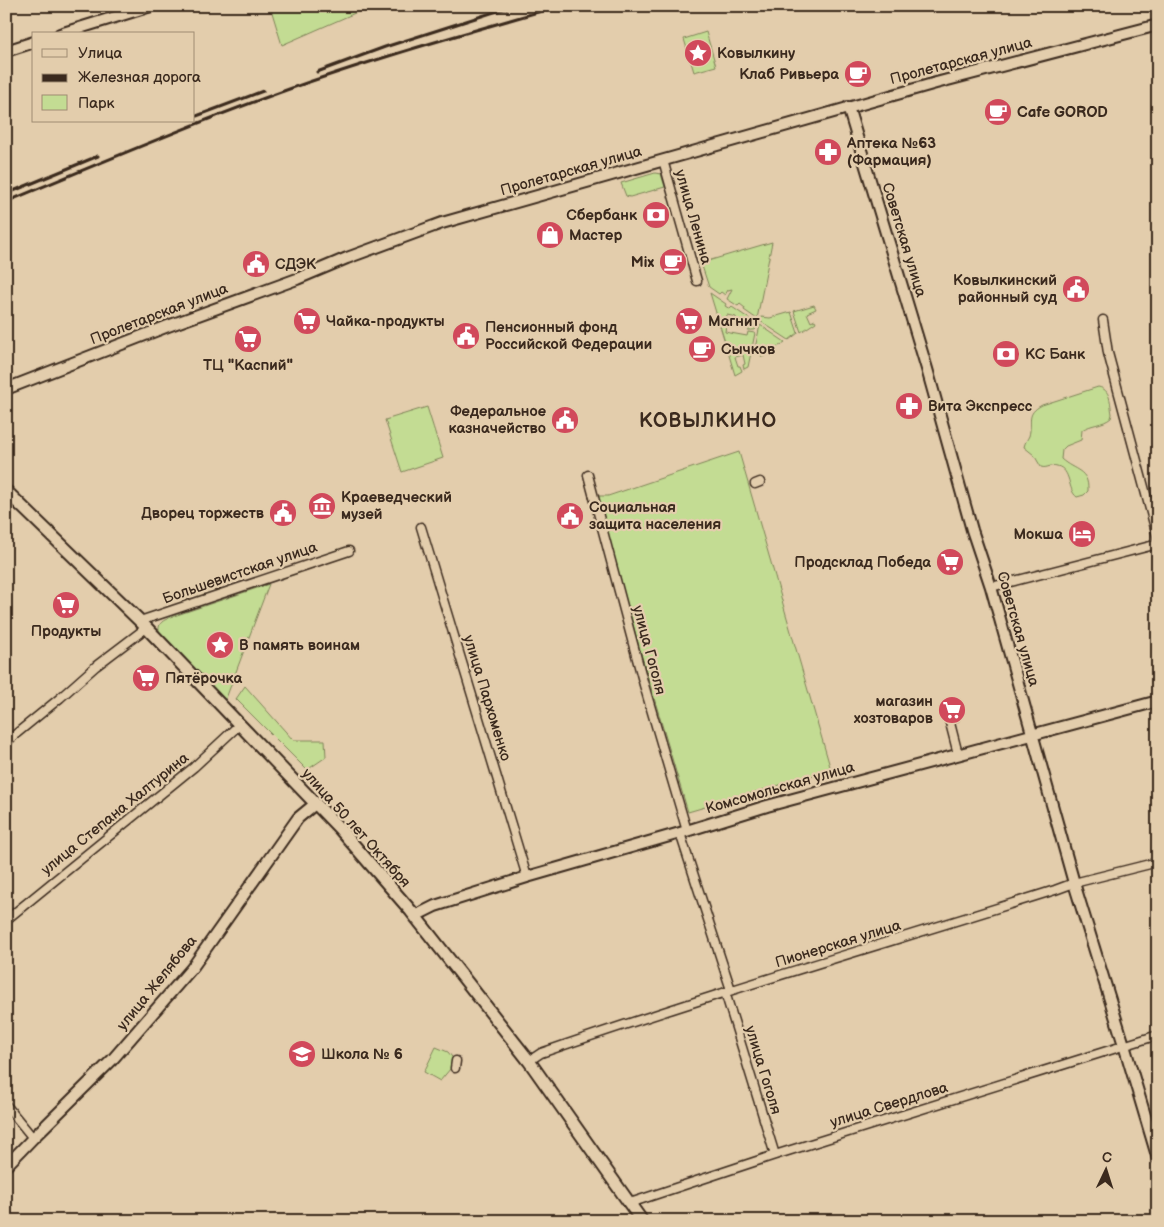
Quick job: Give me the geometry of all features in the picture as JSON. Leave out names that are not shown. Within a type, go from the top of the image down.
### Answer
[{"type":"main road","name":"улица 50 лет Октября","points":[[6,491],[143,625],[338,828],[415,916],[529,1061],[642,1221]]},
{"type":"street","points":[[66,32],[151,6]]},
{"type":"street","name":"Пролетарская улица","points":[[6,389],[442,223],[848,107],[1158,25]]},
{"type":"street","points":[[6,51],[32,43]]},
{"type":"street","name":"Советская улица","points":[[848,107],[927,369],[972,530],[991,587],[1074,883],[1158,1159]]},
{"type":"street","name":"улица Ленина","points":[[663,160],[697,281]]},
{"type":"street","points":[[1103,320],[1108,353],[1158,539]]},
{"type":"street","name":"улица Гоголя","points":[[588,475],[684,832],[775,1155]]},
{"type":"street","name":"улица Пархоменко","points":[[421,527],[526,877]]},
{"type":"street","points":[[991,587],[1158,544]]},
{"type":"street","name":"Большевистская улица","points":[[6,742],[60,698],[143,625],[349,551]]},
{"type":"street","name":"Комсомольская улица","points":[[415,916],[435,906],[526,877],[767,806],[1158,701]]},
{"type":"street","points":[[954,715],[955,717],[949,719],[958,754]]},
{"type":"street","name":"улица Степана Халтурина","points":[[6,920],[187,773],[238,725]]},
{"type":"street","name":"улица Желябова","points":[[6,1166],[112,1060],[186,975],[298,818],[315,804]]},
{"type":"street","name":"Пионерская улица","points":[[529,1061],[549,1050],[705,997],[1074,883],[1158,862]]},
{"type":"street","name":"улица Свердлова","points":[[630,1203],[775,1155],[1158,1035]]},
{"type":"street","points":[[6,1105],[33,1138]]},
{"type":"green space","points":[[270,6],[371,6],[282,45]]},
{"type":"green space","points":[[706,32],[716,66],[694,72],[684,39]]},
{"type":"green space","points":[[655,173],[661,174],[665,187],[630,197],[626,196],[621,183]]},
{"type":"green space","points":[[772,242],[757,319],[744,310],[745,308],[740,304],[738,306],[727,299],[732,289],[728,290],[725,295],[721,292],[719,294],[709,287],[701,263]]},
{"type":"green space","points":[[710,293],[726,304],[725,306],[730,309],[732,307],[757,324],[755,330],[748,330],[749,326],[735,324],[736,317],[727,315],[725,332],[747,336],[748,332],[755,333],[748,367],[744,369],[743,355],[735,357],[742,371],[735,375]]},
{"type":"green space","points":[[814,305],[816,309],[807,313],[811,322],[815,320],[816,322],[801,332],[794,311]]},
{"type":"green space","points":[[791,312],[798,333],[789,340],[760,321],[761,317],[770,318]]},
{"type":"green space","points":[[760,325],[785,342],[763,357],[757,352],[756,354],[754,353]]},
{"type":"green space","points":[[1098,387],[1108,394],[1111,418],[1082,430],[1081,440],[1066,446],[1062,450],[1061,459],[1080,471],[1088,484],[1088,491],[1084,495],[1077,497],[1062,468],[1055,466],[1041,467],[1034,455],[1024,447],[1029,436],[1031,415],[1037,408]]},
{"type":"green space","points":[[427,407],[443,458],[402,472],[385,420]]},
{"type":"green space","points":[[739,452],[831,770],[688,812],[597,496],[608,496]]},
{"type":"green space","points":[[269,584],[225,701],[159,632],[159,626],[171,617]]},
{"type":"green space","points":[[245,686],[293,740],[325,740],[326,757],[307,770],[236,699]]},
{"type":"green space","points":[[436,1047],[448,1052],[456,1062],[440,1081],[424,1072]]},
{"type":"railway","points":[[317,72],[385,47],[513,6]]},
{"type":"railway","points":[[6,202],[194,125],[309,82],[402,52],[559,6]]},
{"type":"railway","points":[[195,117],[263,91]]},
{"type":"railway","points":[[6,194],[98,156]]},
{"type":"place","name":"Ковылкину","points":[[698,53]]},
{"type":"place","name":"Клаб Ривьера","points":[[858,74]]},
{"type":"place","name":"Cafe GOROD","points":[[998,112]]},
{"type":"place","name":"Аптека №63 (Фармация)","points":[[828,152]]},
{"type":"place","name":"Сбербанк","points":[[656,215]]},
{"type":"place","name":"Мастер","points":[[550,235]]},
{"type":"place","name":"Mix","points":[[673,262]]},
{"type":"place","name":"СДЭК","points":[[256,264]]},
{"type":"place","name":"Ковылкинский районный суд","points":[[1076,289]]},
{"type":"place","name":"Чайка-продукты","points":[[307,321]]},
{"type":"place","name":"Магнит","points":[[689,321]]},
{"type":"place","name":"Пенсионный фонд Российской Федерации","points":[[466,336]]},
{"type":"place","name":"ТЦ \"Каспий\"","points":[[248,339]]},
{"type":"place","name":"Сычков","points":[[702,349]]},
{"type":"place","name":"КС Банк","points":[[1006,354]]},
{"type":"place","name":"Вита Экспресс","points":[[909,406]]},
{"type":"place","name":"Федеральное казначейство","points":[[565,420]]},
{"type":"place","name":"Краеведческий музей","points":[[322,506]]},
{"type":"place","name":"Дворец торжеств","points":[[283,513]]},
{"type":"place","name":"Социальная защита населения","points":[[570,516]]},
{"type":"place","name":"Мокша","points":[[1082,534]]},
{"type":"place","name":"Продсклад Победа","points":[[950,562]]},
{"type":"place","name":"Продукты","points":[[66,605]]},
{"type":"place","name":"В память воинам","points":[[220,645]]},
{"type":"place","name":"Пятёрочка","points":[[146,678]]},
{"type":"place","name":"магазин хозтоваров","points":[[952,710]]},
{"type":"place","name":"Школа № 6","points":[[302,1054]]},
{"type":"district","name":"КОВЫЛКИНО","points":[[708,421]]}]
